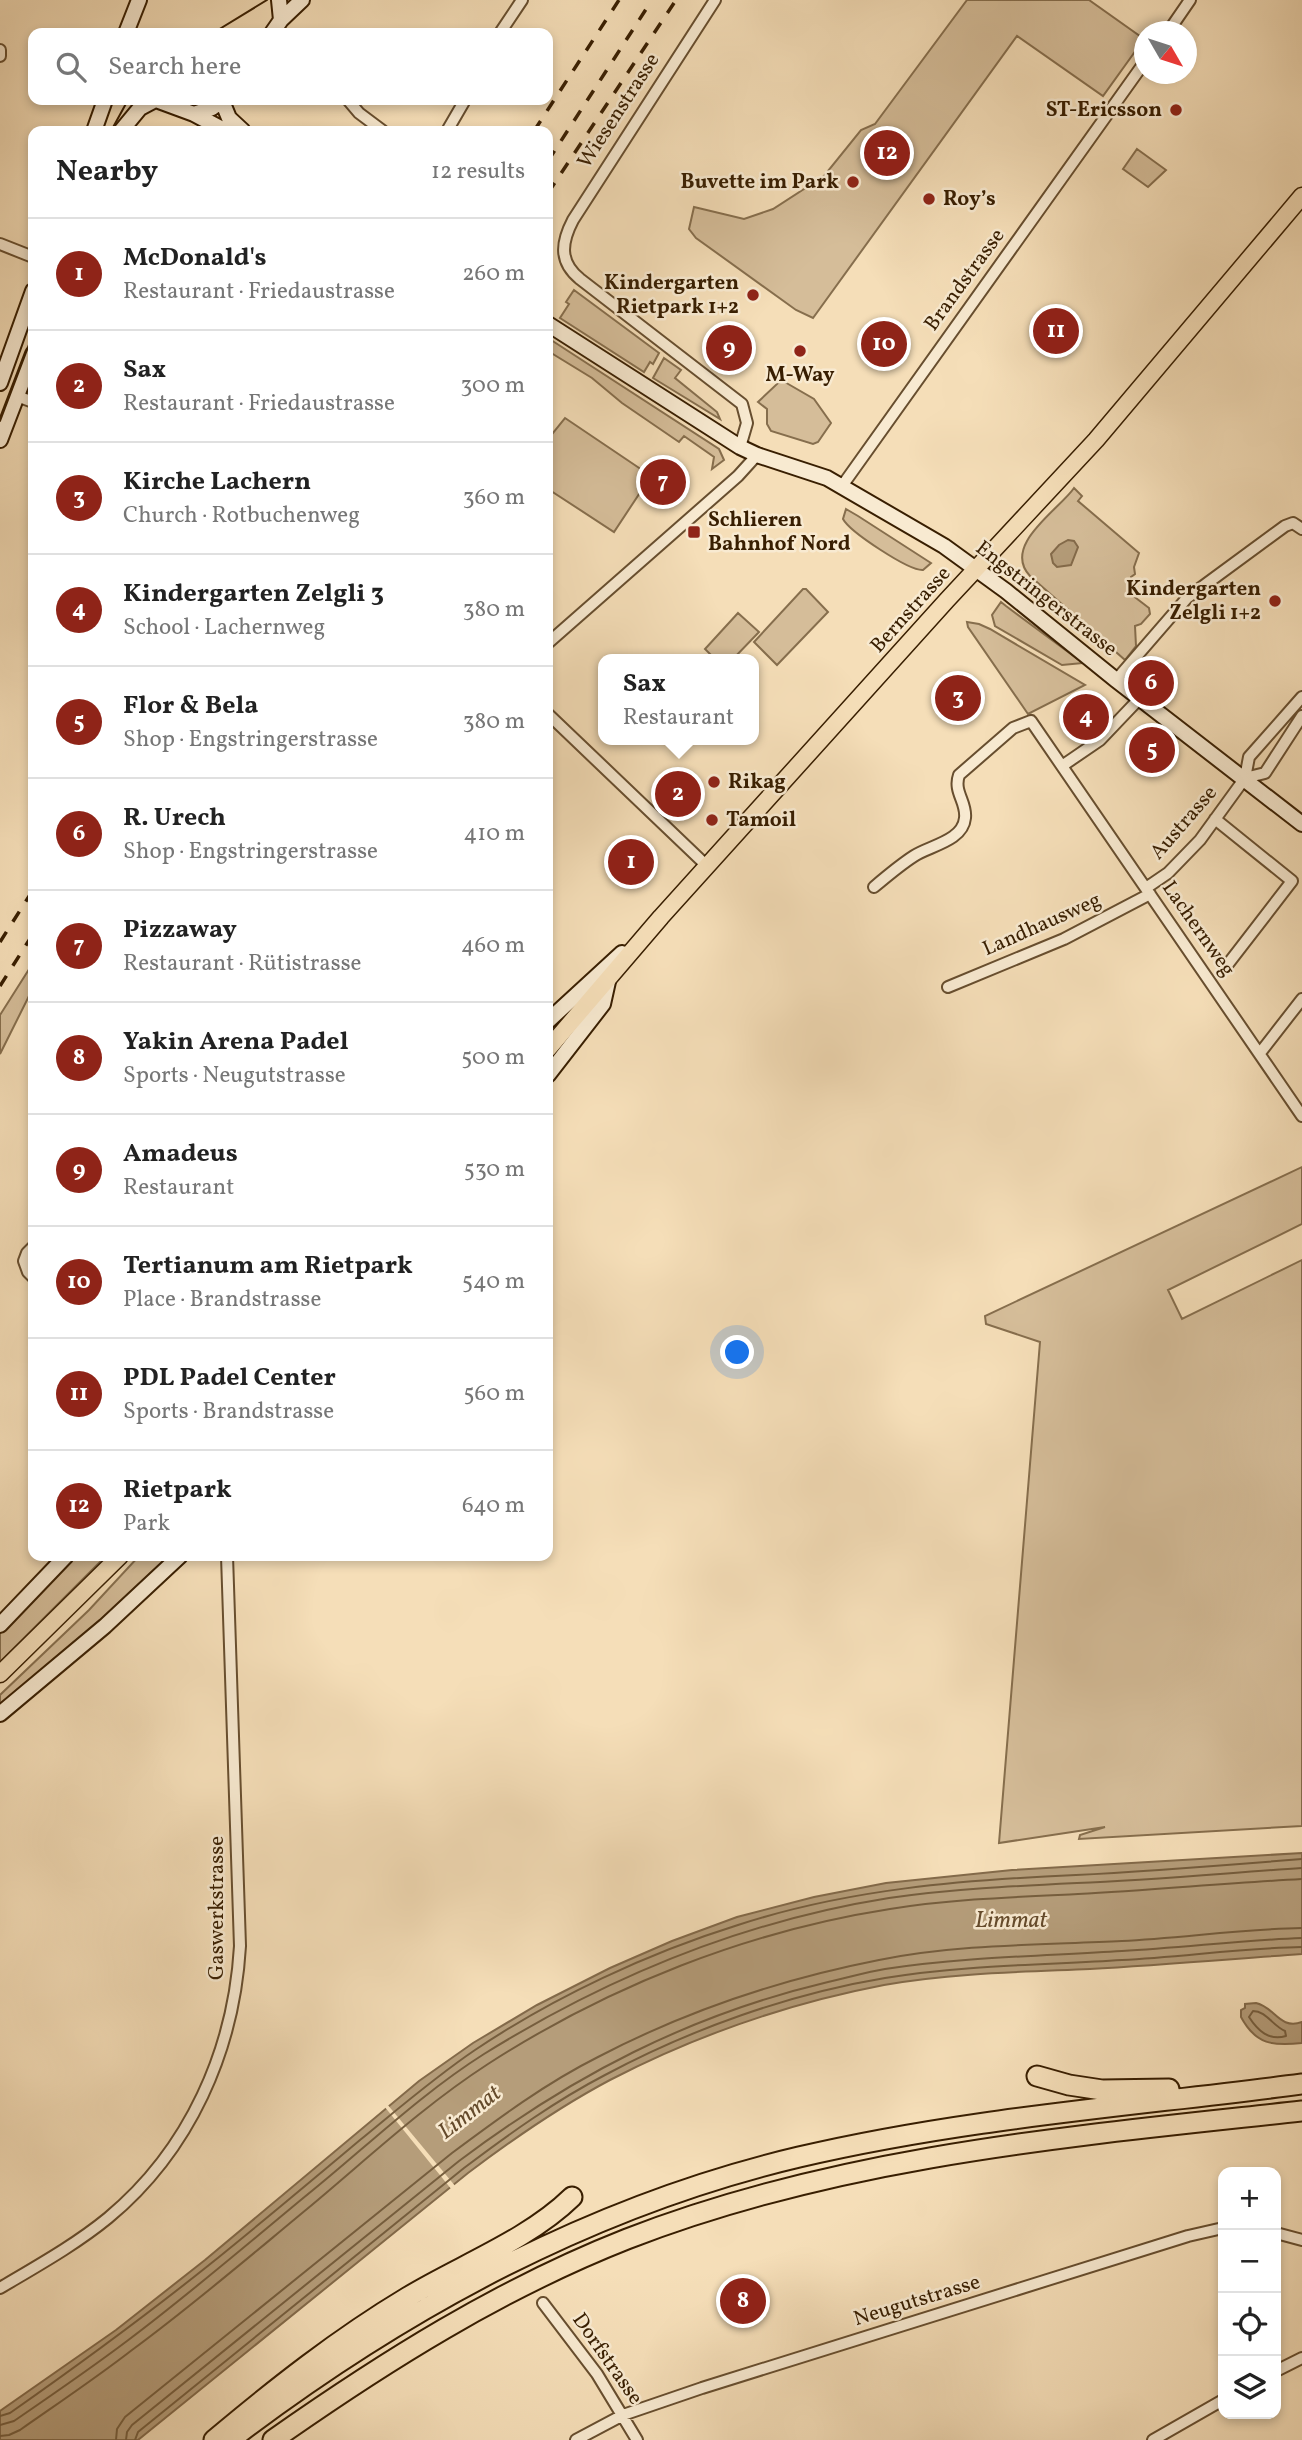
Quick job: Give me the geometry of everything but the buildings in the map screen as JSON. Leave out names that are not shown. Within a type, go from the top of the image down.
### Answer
[{"type":"highway","points":[[1037,2076],[1102,2090],[1265,2089]]},
{"type":"highway","points":[[230,2440],[355,2352],[462,2288],[596,2224],[722,2179],[797,2158],[941,2129],[1038,2114],[1302,2084]]},
{"type":"highway","points":[[273,2440],[386,2363],[513,2291],[626,2239],[723,2206],[821,2179],[948,2154],[1054,2139],[1302,2111]]},
{"type":"highway","points":[[214,2440],[303,2367],[342,2339],[436,2280],[530,2230],[572,2197]]},
{"type":"main road","points":[[128,28],[139,0]]},
{"type":"main road","points":[[278,28],[279,0]]},
{"type":"main road","points":[[278,28],[302,0]]},
{"type":"main road","points":[[96,126],[102,105]]},
{"type":"main road","points":[[125,126],[146,105]]},
{"type":"main road","points":[[169,105],[217,126]]},
{"type":"main road","points":[[194,114],[216,105]]},
{"type":"main road","points":[[225,105],[229,118],[238,126]]},
{"type":"main road","name":"Bernstrasse","points":[[553,1043],[652,927],[1096,440],[1302,196]]},
{"type":"main road","points":[[0,383],[28,305]]},
{"type":"main road","name":"Engstringerstrasse","points":[[553,327],[740,447],[827,478],[944,546],[1302,824]]},
{"type":"main road","points":[[0,440],[28,367]]},
{"type":"main road","points":[[553,1016],[652,927]]},
{"type":"main road","points":[[553,1069],[603,1004],[609,977]]},
{"type":"main road","points":[[0,1625],[61,1561]]},
{"type":"main road","points":[[0,1674],[115,1561]]},
{"type":"main road","points":[[0,1714],[105,1626],[175,1561]]},
{"type":"street","points":[[503,28],[523,0]]},
{"type":"street","name":"Wiesenstrasse","points":[[715,0],[588,195],[568,229],[563,247],[565,261],[575,275],[742,404],[747,423],[740,447]]},
{"type":"street","points":[[1176,21],[1190,0]]},
{"type":"street","points":[[0,50],[0,56]]},
{"type":"street","name":"Brandstrasse","points":[[842,486],[1134,77]]},
{"type":"street","points":[[352,105],[376,126]]},
{"type":"street","points":[[450,126],[462,105]]},
{"type":"street","points":[[0,244],[28,255]]},
{"type":"street","points":[[17,396],[28,400]]},
{"type":"street","points":[[553,639],[738,476],[757,455]]},
{"type":"street","points":[[1116,680],[1187,598],[1285,526],[1297,526]]},
{"type":"street","points":[[1302,697],[1249,757],[1245,778],[1265,773],[1302,716]]},
{"type":"street","points":[[1062,765],[1100,740],[1140,698]]},
{"type":"street","points":[[553,719],[707,866]]},
{"type":"street","name":"Lachernweg","points":[[874,887],[915,855],[937,847],[956,832],[965,821],[965,811],[956,783],[959,775],[1013,729],[1031,721],[1302,1116]]},
{"type":"street","name":"Austrasse","points":[[1148,891],[1185,858],[1245,778]]},
{"type":"street","points":[[1215,819],[1292,881],[1228,964]]},
{"type":"street","name":"Landhausweg","points":[[948,987],[1064,939],[1148,891]]},
{"type":"street","points":[[1260,1053],[1302,999]]},
{"type":"street","points":[[28,1252],[24,1261],[28,1273]]},
{"type":"street","name":"Gaswerkstrasse","points":[[0,2288],[90,2232],[141,2187],[171,2150],[192,2118],[224,2044],[235,1996],[240,1946],[224,1561]]},
{"type":"street","name":"Neugutstrasse","points":[[576,2440],[623,2415],[702,2388],[1188,2236],[1218,2229]]},
{"type":"street","points":[[1281,2234],[1302,2240]]},
{"type":"street","name":"Dorfstrasse","points":[[543,2303],[597,2374],[637,2440]]},
{"type":"street","points":[[1281,2368],[1302,2358]]},
{"type":"street","points":[[1153,2440],[1218,2403]]},
{"type":"shaded area","points":[[967,0],[1089,0],[1134,32],[1134,53],[1103,96],[1017,36],[813,318],[796,310],[696,238],[689,229],[694,207],[744,219],[773,209],[824,176],[861,130],[875,124]]},
{"type":"shaded area","points":[[1137,149],[1166,170],[1148,187],[1123,169]]},
{"type":"shaded area","points":[[574,290],[659,353],[653,364],[650,362],[644,372],[560,318]]},
{"type":"shaded area","points":[[553,341],[719,449],[724,460],[712,469],[714,457],[684,436],[679,442],[622,403],[592,378],[553,354]]},
{"type":"shaded area","points":[[664,358],[681,370],[675,378],[717,412],[720,419],[653,378]]},
{"type":"shaded area","points":[[783,381],[814,399],[831,423],[818,442],[813,444],[771,431],[767,424],[767,409],[758,402]]},
{"type":"shaded area","points":[[565,418],[651,476],[614,532],[553,492],[553,433]]},
{"type":"shaded area","points":[[1074,488],[1082,496],[1078,501],[1139,553],[1134,567],[1135,574],[1131,577],[1132,595],[1149,608],[1150,614],[1141,624],[1135,626],[1136,646],[1125,660],[1030,576],[1023,564],[1027,540]]},
{"type":"shaded area","points":[[846,509],[931,563],[923,570],[916,569],[880,550],[856,533],[843,519]]},
{"type":"shaded area","points":[[803,589],[828,612],[777,665],[754,642]]},
{"type":"shaded area","points":[[1001,602],[1083,663],[1062,665],[995,626],[992,615]]},
{"type":"shaded area","points":[[738,613],[759,632],[738,654],[710,654],[705,649]]},
{"type":"shaded area","points":[[967,622],[990,629],[1085,685],[1028,714]]},
{"type":"shaded area","points":[[28,971],[28,998],[0,1054],[0,1015]]},
{"type":"shaded area","points":[[1302,1167],[1302,1224],[1168,1290],[1182,1319],[1302,1260],[1302,1826],[1079,1839],[1080,1835],[1105,1827],[999,1843],[1040,1342],[986,1324],[985,1316]]},
{"type":"shaded area","points":[[69,1561],[101,1561],[0,1662],[0,1633]]},
{"type":"shaded area","points":[[134,1561],[170,1561],[0,1709],[0,1695],[89,1610]]},
{"type":"water","points":[[1068,540],[1074,541],[1078,547],[1071,565],[1057,567],[1051,554]]},
{"type":"water","name":"Limmat","points":[[1302,1853],[1302,1954],[910,1981],[813,2001],[709,2035],[591,2090],[502,2148],[138,2440],[0,2440],[0,2411],[116,2330],[205,2260],[419,2081],[473,2043],[537,2005],[610,1968],[737,1917],[814,1897],[886,1883],[1012,1870]]},
{"type":"water","points":[[1256,2003],[1282,2021],[1294,2024],[1302,2022],[1302,2043],[1266,2042],[1253,2033],[1241,2017],[1241,2010],[1245,2008],[1245,2004]]},
{"type":"pier","points":[[387,2104],[456,2187],[452,2190],[384,2106]]},
{"type":"tram line","points":[[221,28],[267,0]]},
{"type":"tram line","points":[[114,126],[125,105]]},
{"type":"tram line","points":[[0,421],[28,347]]},
{"type":"railway","points":[[553,102],[619,0]]},
{"type":"railway","points":[[553,153],[652,0]]},
{"type":"railway","points":[[553,185],[676,0]]},
{"type":"railway","points":[[537,126],[551,105]]},
{"type":"railway","points":[[0,942],[28,898]]},
{"type":"railway","points":[[0,986],[28,942]]},
{"type":"place","name":"ST-Ericsson","points":[[1176,110]]},
{"type":"place","name":"Rietpark","points":[[887,153]]},
{"type":"place","name":"Buvette im Park","points":[[853,182]]},
{"type":"place","name":"Roy’s","points":[[929,199]]},
{"type":"place","name":"Kindergarten Rietpark 1+2","points":[[753,295]]},
{"type":"place","name":"PDL Padel Center","points":[[1056,331]]},
{"type":"place","name":"Tertianum am Rietpark","points":[[884,344]]},
{"type":"place","name":"Amadeus","points":[[729,348]]},
{"type":"place","name":"M-Way","points":[[800,351]]},
{"type":"place","name":"Pizzaway","points":[[663,482]]},
{"type":"place","name":"Schlieren Bahnhof Nord","points":[[694,532]]},
{"type":"place","name":"Kindergarten Zelgli 1+2","points":[[1275,601]]},
{"type":"place","name":"R. Urech","points":[[1151,683]]},
{"type":"place","name":"Kirche Lachern","points":[[958,698]]},
{"type":"place","name":"Kindergarten Zelgli 3","points":[[1086,717]]},
{"type":"place","name":"Flor & Bela","points":[[1152,750]]},
{"type":"place","name":"Rikag","points":[[714,782]]},
{"type":"place","name":"Sax","points":[[678,794]]},
{"type":"place","name":"Tamoil","points":[[712,820]]},
{"type":"place","name":"McDonald's","points":[[631,862]]},
{"type":"place","name":"Yakin Arena Padel","points":[[743,2301]]}]
